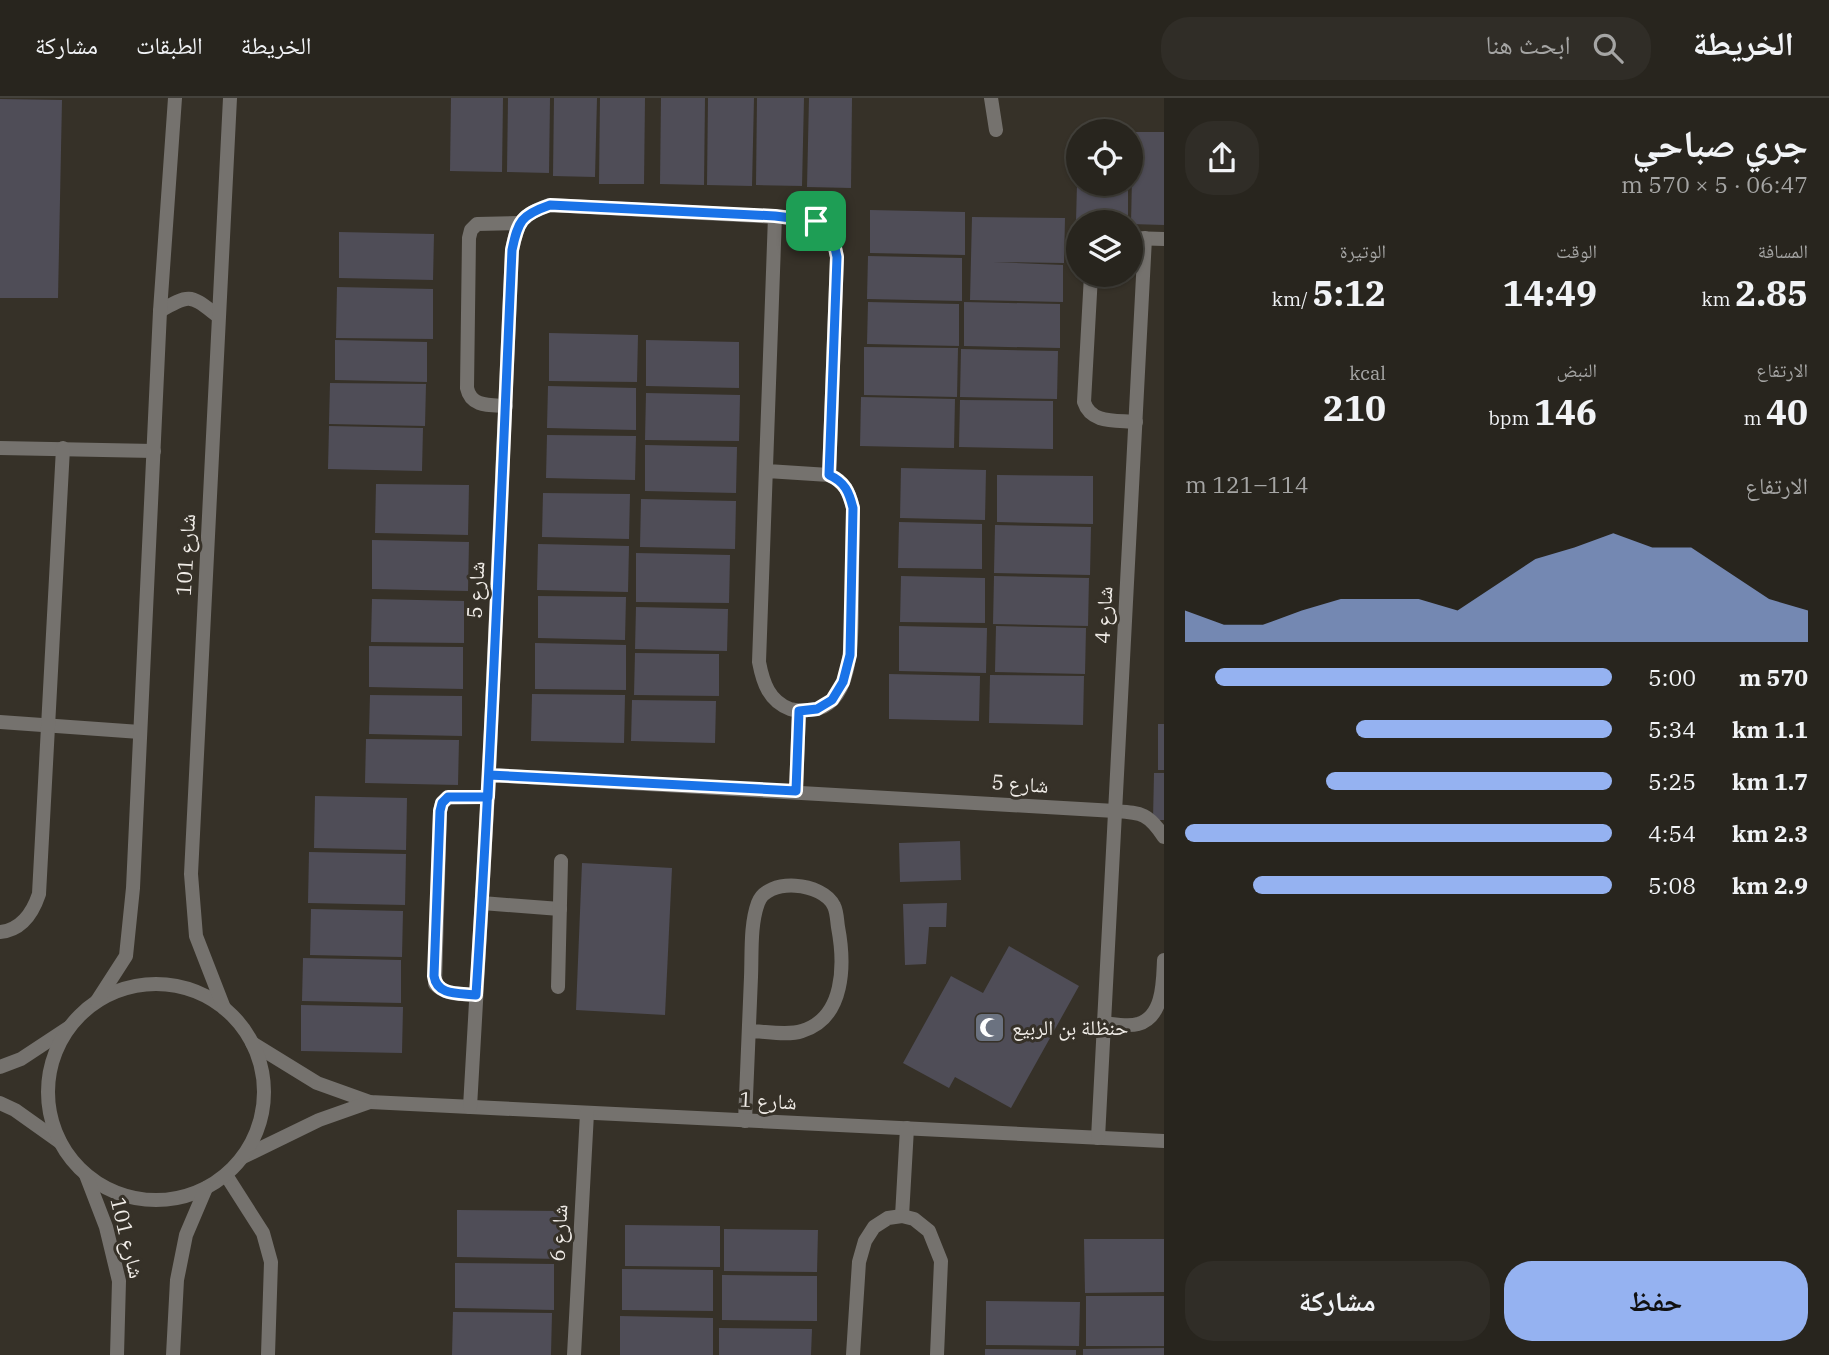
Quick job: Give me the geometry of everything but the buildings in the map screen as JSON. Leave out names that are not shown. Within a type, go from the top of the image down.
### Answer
[{"type":"street","name":"شارع 101","points":[[97,1001],[126,957],[133,888],[160,311],[175,98]]},
{"type":"street","name":"شارع 101","points":[[224,1009],[196,936],[191,874],[230,98]]},
{"type":"street","points":[[991,98],[996,130]]},
{"type":"street","points":[[506,406],[475,402],[469,396],[467,388],[469,238],[471,230],[477,224],[520,223],[523,216],[550,205],[775,216],[816,221],[832,234],[837,257],[829,475]]},
{"type":"street","points":[[767,471],[829,475],[847,488],[853,508],[850,655],[843,682],[832,700],[817,709],[799,711],[772,698],[763,683],[759,662],[775,216]]},
{"type":"street","name":"شارع 5","points":[[470,1107],[488,797],[512,250],[520,223]]},
{"type":"street","name":"شارع 4","points":[[1143,238],[1164,239]]},
{"type":"street","points":[[1090,287],[1084,402],[1087,411],[1096,418],[1136,422]]},
{"type":"street","name":"شارع 4","points":[[1098,1138],[1136,422],[1137,287]]},
{"type":"street","points":[[160,311],[183,298],[195,299],[218,316]]},
{"type":"street","points":[[0,448],[154,451]]},
{"type":"street","points":[[0,932],[18,925],[32,914],[39,894],[63,448]]},
{"type":"street","points":[[796,791],[799,711]]},
{"type":"street","points":[[0,722],[140,732]]},
{"type":"street","name":"شارع 5","points":[[489,775],[1115,811]]},
{"type":"street","points":[[476,995],[440,990],[435,984],[440,811],[442,803],[448,797],[488,797]]},
{"type":"street","points":[[1115,811],[1142,813],[1153,821],[1164,837]]},
{"type":"street","points":[[558,986],[561,861]]},
{"type":"street","points":[[745,1121],[753,932],[758,900],[784,885],[803,885],[823,893],[834,905],[844,960],[834,1002],[827,1017],[799,1032],[749,1031]]},
{"type":"street","points":[[482,903],[560,909]]},
{"type":"street","points":[[1104,1023],[1135,1025],[1145,1022],[1155,1010],[1162,993],[1164,960]]},
{"type":"street","points":[[0,1067],[21,1059],[68,1028],[97,1001],[128,987],[162,984],[195,991],[224,1009],[240,1024],[252,1043],[262,1071],[264,1101],[257,1130],[243,1157],[226,1174],[206,1188],[176,1199],[144,1200],[113,1192],[86,1175],[60,1142],[50,1113],[48,1083],[54,1055],[68,1028]]},
{"type":"street","name":"شارع 1","points":[[252,1043],[317,1083],[370,1102],[1164,1141]]},
{"type":"street","name":"شارع 1","points":[[243,1157],[319,1120],[370,1102]]},
{"type":"street","points":[[0,1103],[15,1110],[60,1142]]},
{"type":"street","name":"شارع 6","points":[[574,1355],[587,1113]]},
{"type":"street","points":[[902,1216],[906,1128]]},
{"type":"street","points":[[226,1174],[263,1233],[271,1262],[268,1355]]},
{"type":"street","name":"شارع 101","points":[[86,1175],[106,1227],[120,1281],[117,1355]]},
{"type":"street","name":"شارع 101","points":[[173,1355],[177,1280],[186,1235],[206,1188]]},
{"type":"street","points":[[853,1355],[859,1262],[865,1241],[874,1227],[888,1218],[902,1216],[914,1220],[929,1231],[942,1261],[937,1355]]},
{"type":"place","name":"حنظلة بن الربيع","points":[[989,1028]]},
{"type":"route","points":[[816,221],[775,216],[550,205],[523,216],[512,250],[489,775],[482,903],[476,995],[440,990],[435,984],[434,976],[440,811],[442,803],[448,797],[456,796],[488,797],[489,775],[796,791],[799,711],[817,709],[832,700],[843,682],[850,655],[853,508],[847,488],[829,475],[837,257],[832,234],[816,221]]}]
